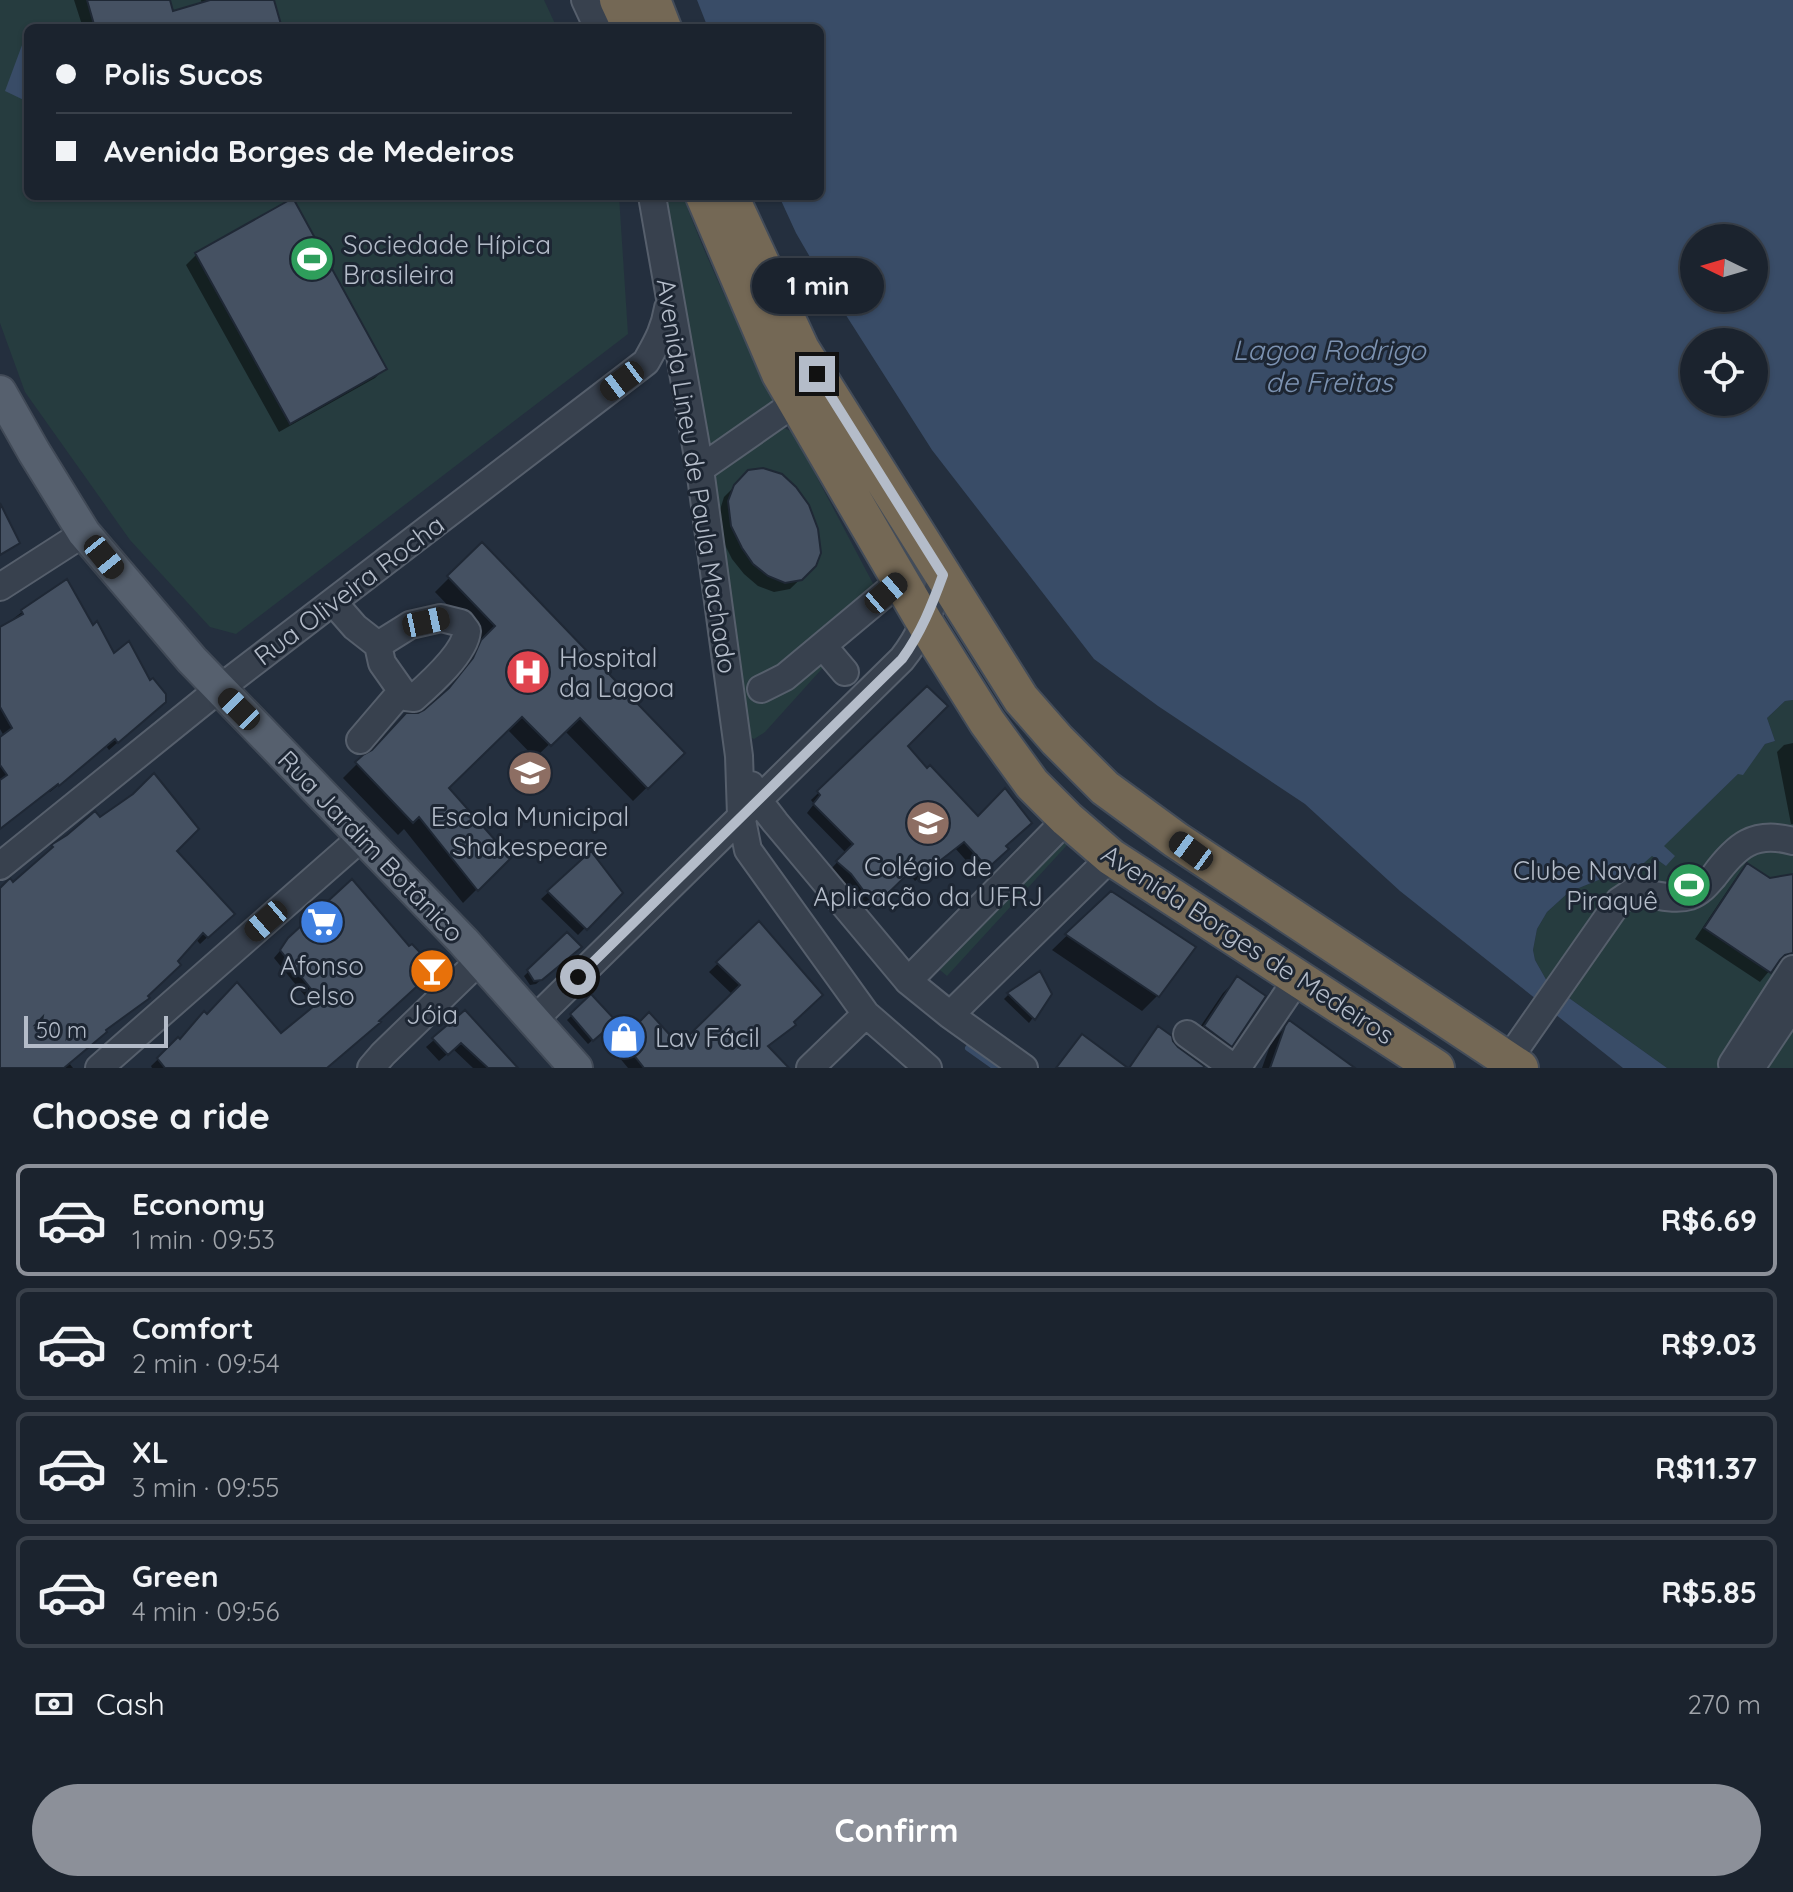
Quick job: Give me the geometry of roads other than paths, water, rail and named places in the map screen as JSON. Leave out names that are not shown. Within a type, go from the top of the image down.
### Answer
[{"type":"highway","points":[[618,0],[629,24]]},
{"type":"highway","points":[[652,0],[661,24]]},
{"type":"highway","name":"Avenida Borges de Medeiros","points":[[706,200],[780,374],[925,623],[987,722],[1032,784],[1111,857],[1436,1068]]},
{"type":"highway","name":"Avenida Borges de Medeiros","points":[[732,200],[801,349],[1021,699],[1057,740],[1105,788],[1191,851],[1507,1060]]},
{"type":"highway","points":[[1067,819],[1082,812],[1095,815],[1149,845],[1167,850],[1191,851]]},
{"type":"highway","points":[[1436,1068],[1452,1059],[1507,1060]]},
{"type":"main road","name":"Rua Jardim Botânico","points":[[0,392],[84,533],[164,630],[480,960],[576,1068]]},
{"type":"street","points":[[585,0],[596,24]]},
{"type":"street","name":"Avenida Lineu de Paula Machado","points":[[653,200],[700,469],[739,756],[750,807],[748,850],[866,1014],[928,1068]]},
{"type":"street","name":"Rua Oliveira Rocha","points":[[0,866],[219,689],[646,362],[665,326],[669,296]]},
{"type":"street","points":[[646,362],[666,381],[689,411]]},
{"type":"street","points":[[700,469],[796,402]]},
{"type":"street","points":[[0,587],[84,533]]},
{"type":"street","points":[[533,1021],[902,659],[925,623],[943,575]]},
{"type":"street","points":[[761,689],[785,677],[900,581]]},
{"type":"street","points":[[334,603],[355,627],[378,645],[382,663],[406,697],[414,698],[420,693],[466,641],[467,631],[461,623],[441,618],[410,625],[378,645]]},
{"type":"street","points":[[823,646],[845,672]]},
{"type":"street","points":[[360,740],[401,692]]},
{"type":"street","name":"Avenida Lineu de Paula Machado","points":[[750,807],[908,981],[1024,1068]]},
{"type":"street","points":[[908,981],[1067,819]]},
{"type":"street","points":[[99,1068],[362,837]]},
{"type":"street","points":[[1507,1060],[1627,894],[1634,891],[1686,897],[1705,887],[1743,844],[1760,839],[1793,841]]},
{"type":"street","points":[[950,1015],[1111,857]]},
{"type":"street","points":[[371,1068],[480,960]]},
{"type":"street","points":[[1733,1068],[1732,1064],[1788,1000],[1793,969]]},
{"type":"street","points":[[1187,1034],[1235,1068],[1298,978]]},
{"type":"street","points":[[810,1068],[866,1014]]},
{"type":"street","points":[[1751,1068],[1764,1030]]},
{"type":"water","name":"Lagoa Rodrigo de Freitas","points":[[697,0],[1793,0],[1793,700],[1785,701],[1767,718],[1775,741],[1765,744],[1743,775],[1738,774],[1664,846],[1675,856],[1666,866],[1652,856],[1629,876],[1601,879],[1569,892],[1547,912],[1537,929],[1533,950],[1548,983],[1667,1068],[1623,1068],[1400,891],[1305,804],[1158,706],[1094,659],[932,450],[821,276],[781,200],[824,200],[824,24],[706,24]]},
{"type":"water","points":[[24,40],[24,100],[5,91]]},
{"type":"waterway","points":[[968,1048],[996,1068]]},
{"type":"place","name":"Sociedade Hípica Brasileira","points":[[312,259]]},
{"type":"place","name":"Hospital da Lagoa","points":[[528,672]]},
{"type":"place","name":"Escola Municipal Shakespeare","points":[[530,773]]},
{"type":"place","name":"Colégio de Aplicação da UFRJ","points":[[928,823]]},
{"type":"place","name":"Clube Naval Piraquê","points":[[1689,885]]},
{"type":"place","name":"Afonso Celso","points":[[322,922]]},
{"type":"place","name":"Jóia","points":[[432,971]]},
{"type":"place","name":"Lav Fácil","points":[[624,1037]]}]
